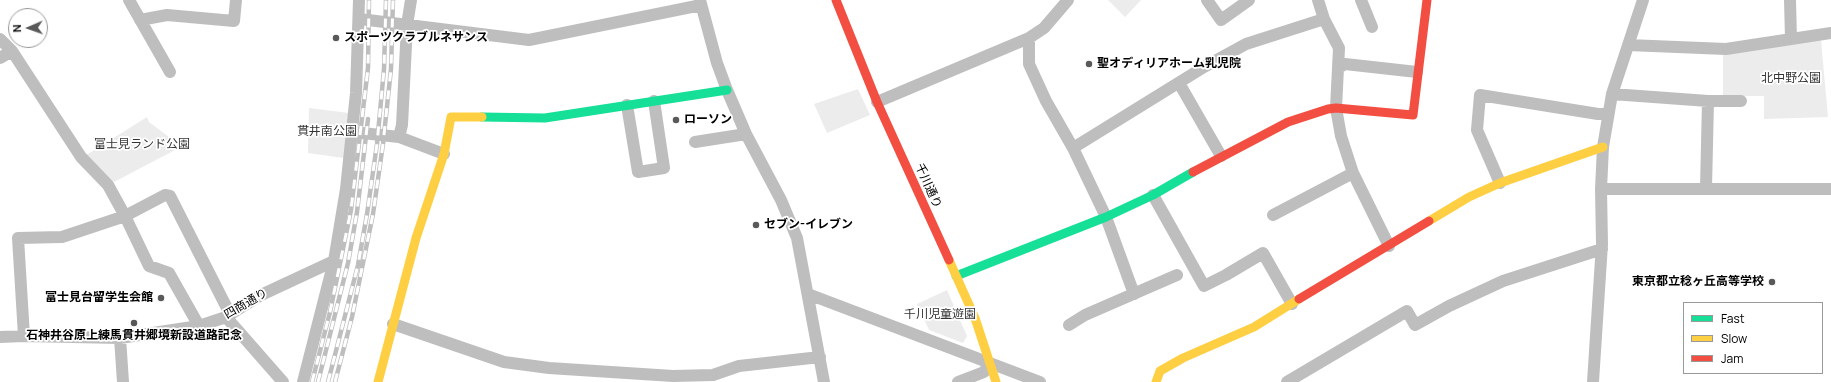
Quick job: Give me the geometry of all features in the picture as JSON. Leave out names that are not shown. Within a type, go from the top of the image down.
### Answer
[{"type":"street","points":[[129,0],[170,72]]},
{"type":"street","points":[[140,20],[167,15],[234,21],[236,0]]},
{"type":"street","points":[[303,382],[334,261],[346,189],[353,132],[360,19],[359,0]]},
{"type":"street","points":[[399,137],[402,125],[407,25],[411,0]]},
{"type":"street","name":"千川通り","points":[[836,0],[877,102],[975,318],[996,382]]},
{"type":"street","points":[[877,102],[1029,38],[1044,28],[1068,0]]},
{"type":"street","points":[[1207,0],[1221,20],[1249,0]]},
{"type":"street","points":[[1318,0],[1324,18],[1339,48],[1340,62],[1338,68],[1336,108],[1341,136],[1353,173],[1390,246]]},
{"type":"street","points":[[1361,0],[1372,27]]},
{"type":"street","points":[[956,276],[1106,217],[1153,195],[1221,156],[1288,122],[1328,109],[1336,108],[1412,115],[1427,0]]},
{"type":"street","points":[[1593,382],[1602,249],[1601,189],[1603,147],[1607,114],[1612,94],[1643,0]]},
{"type":"street","points":[[1790,0],[1791,39]]},
{"type":"street","points":[[360,19],[529,40],[700,2],[717,63],[727,90],[746,134],[781,200],[797,238],[824,382]]},
{"type":"street","points":[[1073,148],[1204,67],[1246,44],[1324,18]]},
{"type":"street","points":[[1628,45],[1726,49],[1831,33]]},
{"type":"street","points":[[1029,38],[1029,64],[1046,101],[1073,148],[1106,217],[1134,294]]},
{"type":"street","points":[[0,39],[12,51],[81,157],[108,185],[149,266],[169,273],[198,326]]},
{"type":"street","points":[[0,58],[12,51]]},
{"type":"street","points":[[1338,68],[1345,64],[1417,72]]},
{"type":"street","points":[[1179,83],[1221,156]]},
{"type":"street","points":[[378,382],[416,238],[444,154],[451,117],[545,118],[727,90]]},
{"type":"street","points":[[1612,94],[1708,101],[1741,101]]},
{"type":"street","points":[[1500,184],[1477,130],[1480,95],[1598,114],[1607,114]]},
{"type":"street","points":[[627,105],[638,172],[664,168],[654,101]]},
{"type":"street","points":[[1706,188],[1708,101]]},
{"type":"street","points":[[353,132],[399,137],[444,154]]},
{"type":"street","points":[[695,142],[746,134]]},
{"type":"street","points":[[1156,382],[1160,371],[1183,358],[1254,327],[1390,246],[1442,212],[1470,197],[1500,184],[1603,147]]},
{"type":"street","points":[[1272,215],[1353,173]]},
{"type":"street","points":[[1601,189],[1831,189]]},
{"type":"street","points":[[24,336],[18,238],[62,237],[125,216],[165,195],[170,196],[228,315],[283,382]]},
{"type":"street","points":[[1153,195],[1204,286],[1226,275],[1262,253],[1292,304]]},
{"type":"street","points":[[1287,382],[1407,311],[1415,325],[1449,306],[1503,281],[1602,249]]},
{"type":"street","name":"四商通り","points":[[0,337],[120,338],[198,326],[228,315],[261,295],[334,261]]},
{"type":"street","points":[[1069,325],[1085,315],[1177,275]]},
{"type":"street","points":[[808,294],[1040,382]]},
{"type":"street","points":[[393,324],[504,362],[549,368],[672,379],[713,375],[739,366],[820,357]]},
{"type":"street","points":[[120,338],[123,382]]},
{"type":"street","points":[[958,382],[984,372],[990,363]]},
{"type":"green space","points":[[1108,0],[1141,0],[1125,17]]},
{"type":"green space","name":"北中野公園","points":[[1821,40],[1828,117],[1764,119],[1764,96],[1723,96],[1723,54]]},
{"type":"green space","points":[[858,89],[870,115],[827,133],[814,104]]},
{"type":"green space","name":"貫井南公園","points":[[309,108],[349,113],[344,158],[308,153]]},
{"type":"green space","name":"富士見ランド公園","points":[[147,117],[149,122],[169,137],[175,150],[114,182],[85,156]]},
{"type":"green space","name":"千川児童遊園","points":[[947,290],[967,336],[963,343],[929,330],[917,304]]},
{"type":"railway","points":[[312,382],[330,312],[351,210],[368,68],[369,0]]},
{"type":"railway","points":[[328,382],[358,265],[367,214],[377,144],[384,69],[386,0]]},
{"type":"railway","points":[[335,382],[352,317],[373,214],[383,144],[391,69],[393,0]]},
{"type":"railway","points":[[318,382],[348,263],[357,212],[368,119]]},
{"type":"traffic: fast","points":[[482,117],[545,118],[727,90]]},
{"type":"traffic: fast","points":[[956,276],[1106,217],[1153,195],[1193,172]]},
{"type":"traffic: slow","points":[[378,382],[416,238],[444,154],[451,117],[482,117]]},
{"type":"traffic: slow","points":[[1429,221],[1469,197],[1500,183],[1603,147]]},
{"type":"traffic: slow","points":[[949,260],[975,318],[996,382]]},
{"type":"traffic: slow","points":[[1156,382],[1160,371],[1183,358],[1254,327],[1299,299]]},
{"type":"traffic: jam","points":[[836,0],[877,102],[949,260]]},
{"type":"traffic: jam","points":[[1193,172],[1288,122],[1328,109],[1336,108],[1413,115],[1427,0]]},
{"type":"traffic: jam","points":[[1299,299],[1429,221]]},
{"type":"place","name":"スポーツクラブルネサンス","points":[[336,38]]},
{"type":"place","name":"聖オディリアホーム乳児院","points":[[1089,64]]},
{"type":"place","name":"ローソン","points":[[676,120]]},
{"type":"place","name":"セブン-イレブン","points":[[756,225]]},
{"type":"place","name":"東京都立稔ヶ丘高等学校","points":[[1772,282]]},
{"type":"place","name":"富士見台留学生会館","points":[[161,298]]},
{"type":"place","name":"石神井谷原上練馬貫井郷境新設道路記念","points":[[134,323]]}]
